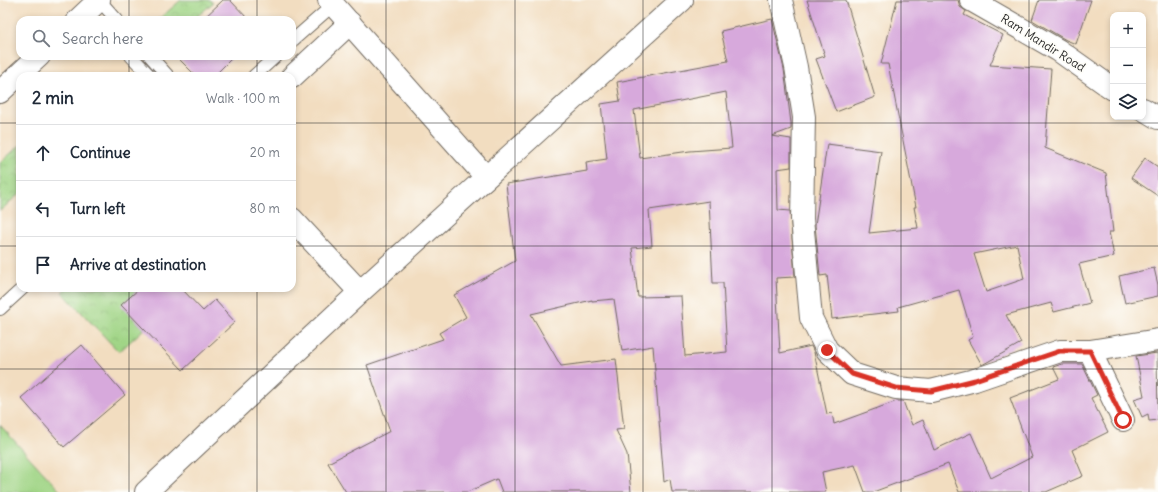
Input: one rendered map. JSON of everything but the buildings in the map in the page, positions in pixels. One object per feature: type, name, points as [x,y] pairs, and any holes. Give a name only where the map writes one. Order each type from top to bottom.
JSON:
[{"type":"street","points":[[146,492],[360,292],[682,0]]},
{"type":"street","points":[[781,0],[796,67],[804,117],[802,220],[810,318],[827,350],[852,374],[896,388],[931,391],[975,380],[1060,351],[1090,351],[1158,340]]},
{"type":"street","name":"Ram Mandir Road","points":[[971,0],[1058,50],[1110,87]]},
{"type":"street","points":[[331,2],[486,177]]},
{"type":"street","points":[[296,73],[350,23]]},
{"type":"street","points":[[22,72],[35,60]]},
{"type":"street","points":[[0,92],[16,77]]},
{"type":"street","points":[[1146,111],[1158,118]]},
{"type":"street","points":[[296,223],[360,292]]},
{"type":"street","points":[[1090,351],[1123,420]]},
{"type":"lane","points":[[296,37],[331,2]]},
{"type":"lane","points":[[92,10],[107,16]]},
{"type":"lane","points":[[135,60],[146,72]]},
{"type":"lane","points":[[154,60],[164,72]]},
{"type":"lane","points":[[258,72],[272,60]]},
{"type":"lane","points":[[0,309],[19,292]]},
{"type":"green space","points":[[181,0],[210,0],[213,3],[198,16],[163,16]]},
{"type":"green space","points":[[16,149],[16,197],[0,211],[0,163]]},
{"type":"green space","points":[[62,292],[136,292],[122,305],[144,329],[119,352]]},
{"type":"green space","points":[[0,425],[61,492],[0,492]]},
{"type":"route","points":[[827,350],[852,374],[896,388],[931,391],[975,380],[1060,351],[1090,351],[1123,420]]}]
